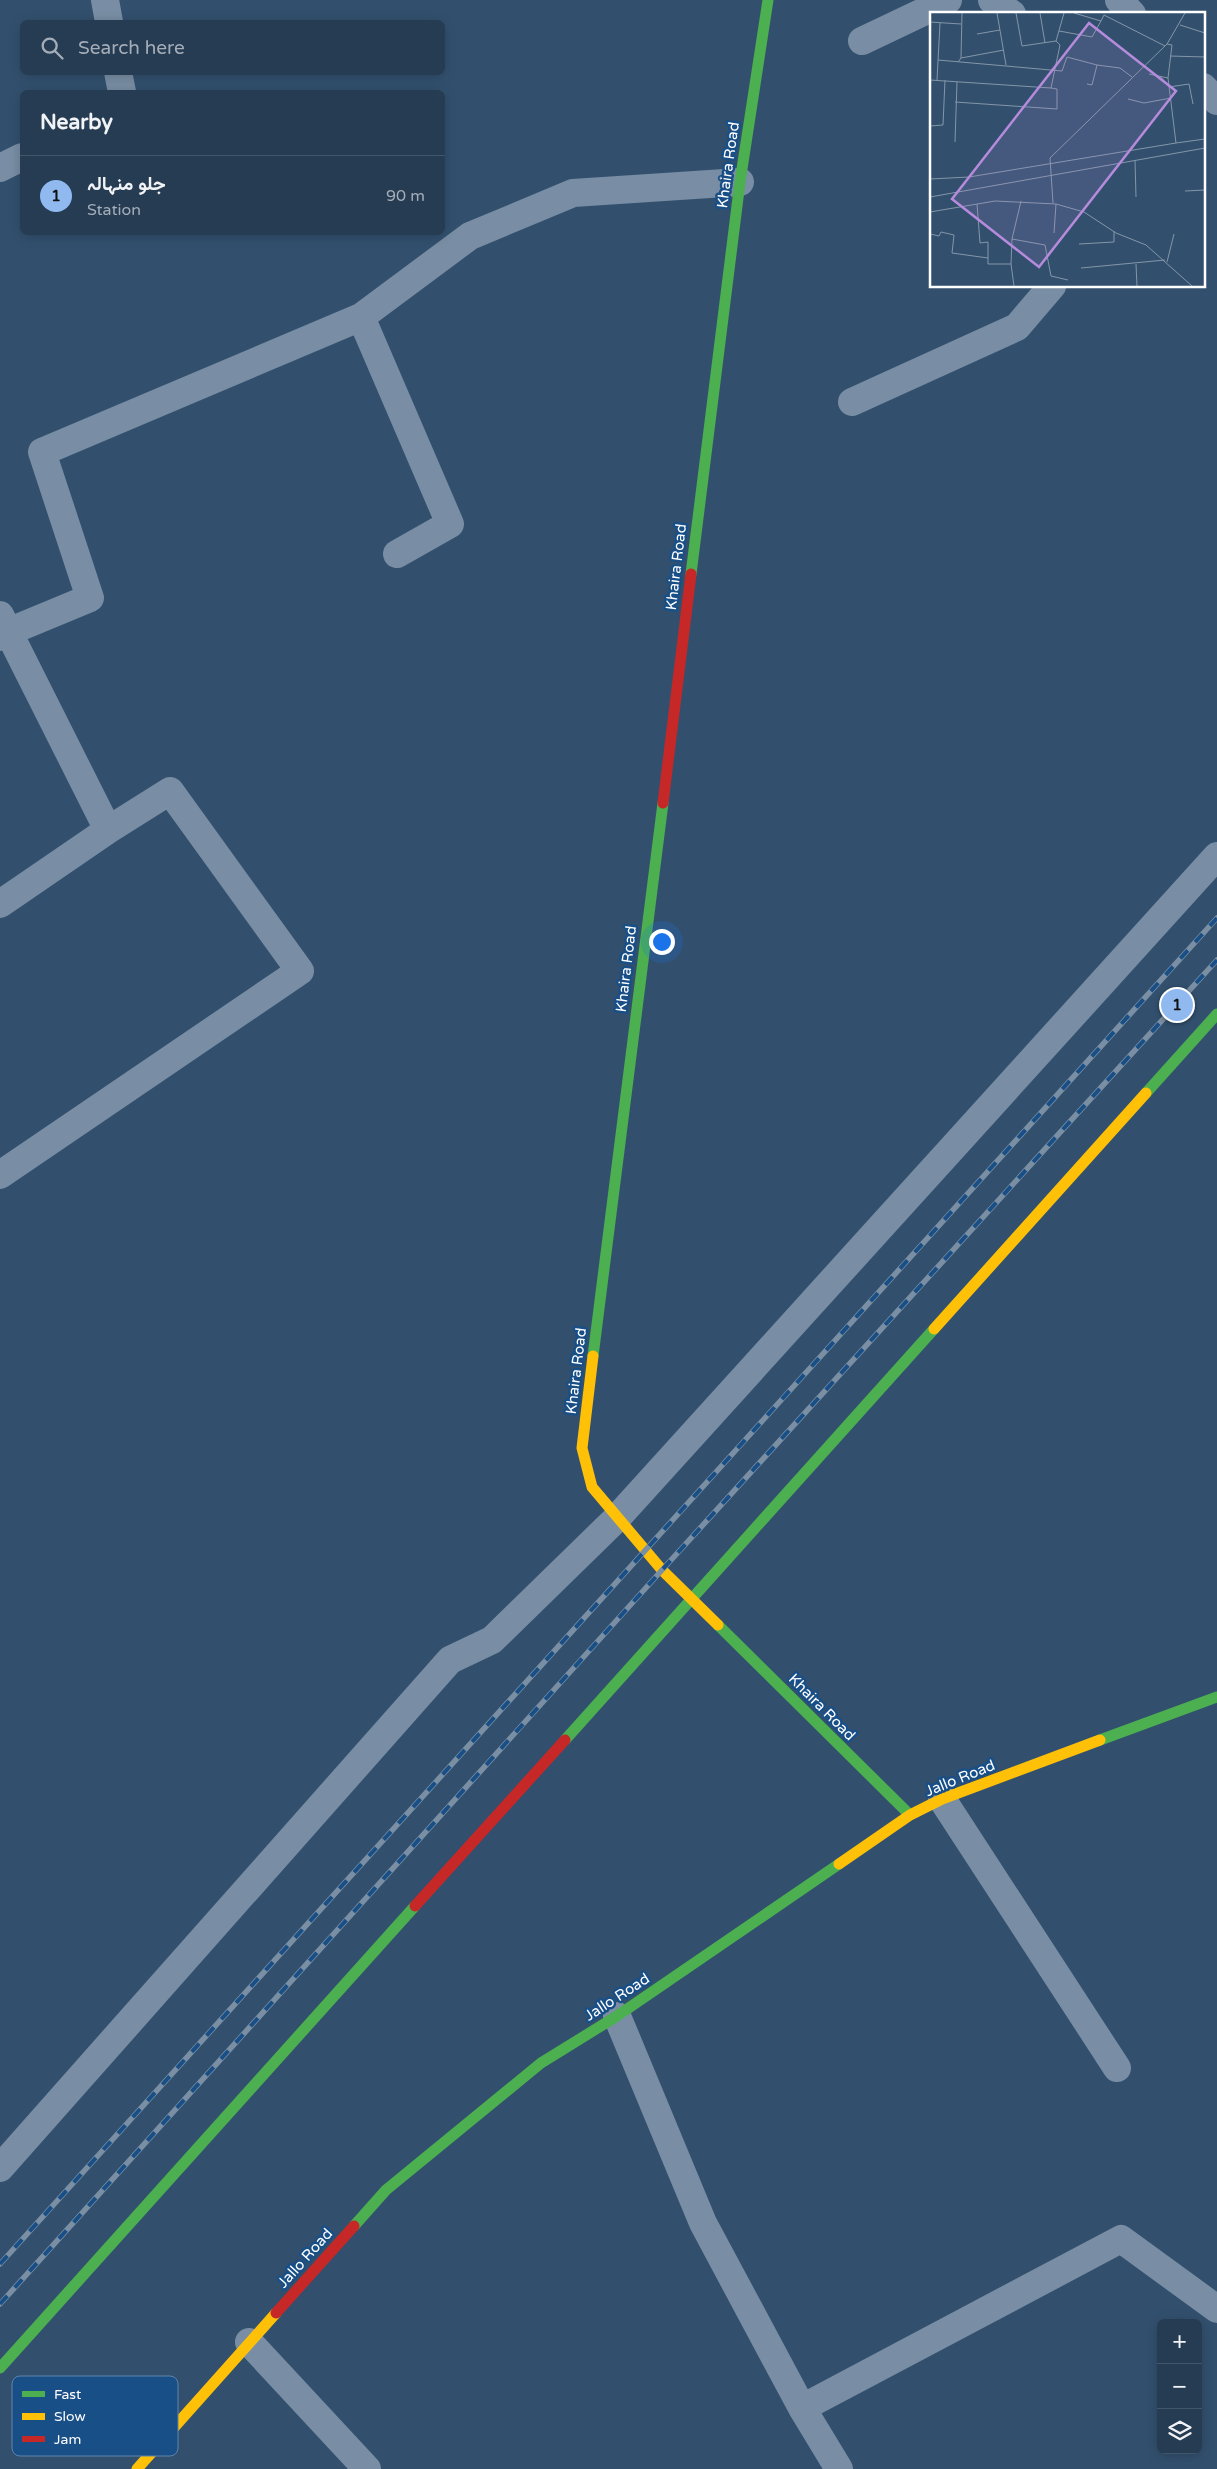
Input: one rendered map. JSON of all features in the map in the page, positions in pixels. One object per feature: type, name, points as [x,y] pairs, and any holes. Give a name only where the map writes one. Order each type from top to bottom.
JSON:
[{"type":"street","points":[[105,0],[109,20]]},
{"type":"street","name":"Khaira Road","points":[[768,0],[740,182],[582,1448],[592,1487],[662,1570],[910,1815]]},
{"type":"street","points":[[862,41],[948,0]]},
{"type":"street","points":[[992,0],[1009,12]]},
{"type":"street","points":[[1119,0],[1130,12]]},
{"type":"street","points":[[1138,12],[1149,0]]},
{"type":"street","points":[[119,75],[122,90]]},
{"type":"street","points":[[0,168],[20,158]]},
{"type":"street","points":[[108,830],[3,628],[90,598],[42,452],[361,317],[470,236],[573,193],[740,182]]},
{"type":"street","points":[[852,402],[1017,327],[1050,288]]},
{"type":"street","points":[[361,317],[450,524],[397,554]]},
{"type":"street","points":[[0,904],[108,830],[170,791],[300,971],[0,1175]]},
{"type":"street","points":[[0,2168],[450,1660],[492,1640],[617,1518],[1217,856]]},
{"type":"street","points":[[0,2368],[1217,1014]]},
{"type":"street","name":"Jallo Road","points":[[178,2423],[386,2190],[541,2063],[617,2016],[910,1815],[942,1799],[1217,1697]]},
{"type":"street","points":[[942,1799],[1117,2068]]},
{"type":"street","points":[[617,2016],[703,2223],[802,2408],[839,2469]]},
{"type":"street","points":[[802,2408],[1121,2239],[1217,2309]]},
{"type":"street","points":[[249,2342],[368,2469]]},
{"type":"street","name":"Jallo Road","points":[[137,2469],[148,2456]]},
{"type":"railway","points":[[0,2264],[1217,918]]},
{"type":"railway","points":[[0,2304],[662,1570],[1217,960]]},
{"type":"traffic: fast","points":[[691,574],[740,182],[768,0]]},
{"type":"traffic: fast","points":[[593,1356],[663,803]]},
{"type":"traffic: fast","points":[[1146,1093],[1217,1014]]},
{"type":"traffic: fast","points":[[565,1740],[934,1329]]},
{"type":"traffic: fast","points":[[718,1625],[910,1815]]},
{"type":"traffic: fast","points":[[1100,1740],[1217,1697]]},
{"type":"traffic: fast","points":[[354,2226],[386,2190],[541,2063],[617,2016],[839,1864]]},
{"type":"traffic: fast","points":[[0,2368],[415,1906]]},
{"type":"traffic: slow","points":[[934,1329],[1146,1093]]},
{"type":"traffic: slow","points":[[593,1356],[582,1448],[592,1487],[662,1570],[718,1625]]},
{"type":"traffic: slow","points":[[839,1864],[910,1815],[942,1799],[1100,1740]]},
{"type":"traffic: slow","points":[[178,2423],[276,2313]]},
{"type":"traffic: slow","points":[[137,2469],[149,2456]]},
{"type":"traffic: jam","points":[[663,803],[691,574]]},
{"type":"traffic: jam","points":[[415,1906],[565,1740]]},
{"type":"traffic: jam","points":[[276,2313],[354,2226]]},
{"type":"place","name":"جلو منہالہ","points":[[1177,1005]]}]
